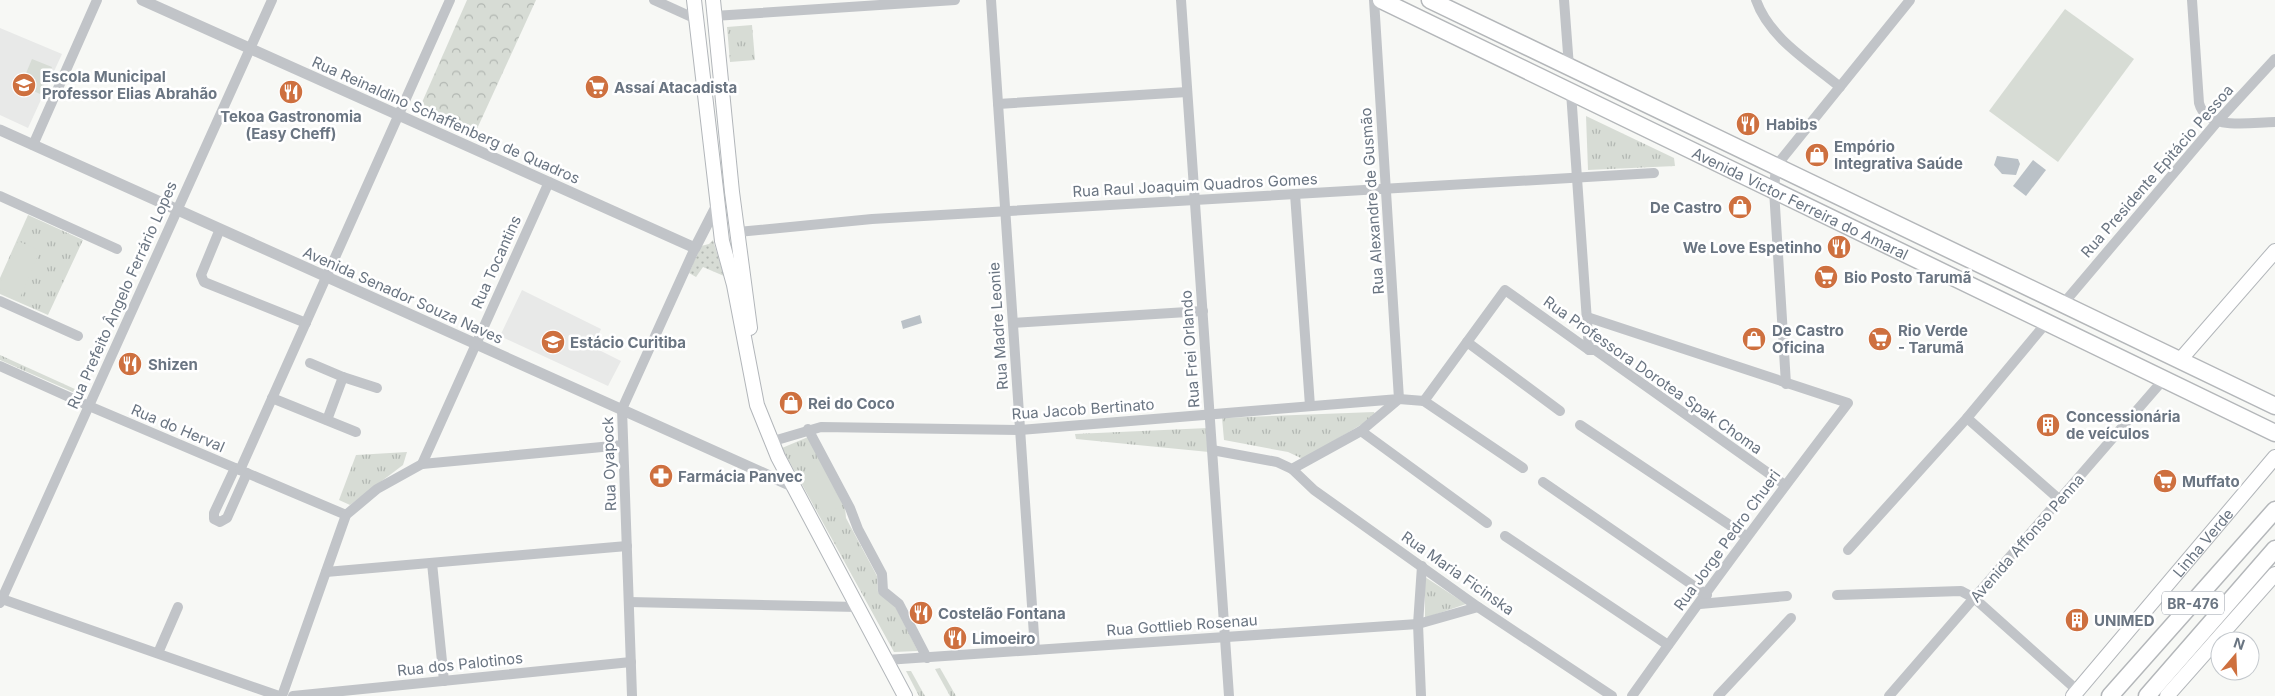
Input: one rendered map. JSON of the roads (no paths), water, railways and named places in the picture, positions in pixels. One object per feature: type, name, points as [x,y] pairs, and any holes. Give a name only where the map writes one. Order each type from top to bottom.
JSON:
[{"type":"highway","name":"Avenida Victor Ferreira do Amaral","points":[[1381,0],[2275,433]]},
{"type":"highway","name":"Avenida Victor Ferreira do Amaral","points":[[1430,0],[2275,406]]},
{"type":"highway","name":"Linha Verde","points":[[2110,696],[2275,510]]},
{"type":"highway","points":[[2147,696],[2275,549]]},
{"type":"main road","points":[[694,0],[722,241],[734,285],[757,405],[770,442],[905,696]]},
{"type":"main road","points":[[712,0],[750,331],[750,371]]},
{"type":"main road","points":[[2180,360],[2275,252]]},
{"type":"main road","name":"Linha Verde","points":[[2075,694],[2275,456]]},
{"type":"main road","points":[[2167,696],[2275,574]]},
{"type":"street","points":[[33,145],[98,0]]},
{"type":"street","name":"Rua Reinaldino Schaffenberg de Quadros","points":[[142,0],[695,248]]},
{"type":"street","name":"Rua Prefeito Ângelo Ferrário Lopes","points":[[1,601],[272,0]]},
{"type":"street","points":[[241,471],[450,0]]},
{"type":"street","points":[[654,0],[696,18]]},
{"type":"street","points":[[714,16],[955,0]]},
{"type":"street","name":"Rua Madre Leonie","points":[[991,0],[1035,650]]},
{"type":"street","name":"Rua Frei Orlando","points":[[1181,0],[1229,696]]},
{"type":"street","name":"Rua Alexandre de Gusmão","points":[[1374,0],[1399,399]]},
{"type":"street","points":[[1564,0],[1569,67]]},
{"type":"street","points":[[1756,0],[1767,23],[1778,36],[1840,87]]},
{"type":"street","points":[[1586,317],[1786,384],[1774,190],[1776,166],[1910,0]]},
{"type":"street","points":[[2192,0],[2199,103],[2205,115],[2217,122],[2275,122]]},
{"type":"street","name":"Rua Presidente Epitácio Pessoa","points":[[2064,304],[2217,122],[2275,58]]},
{"type":"street","points":[[998,104],[1188,92]]},
{"type":"street","points":[[1571,92],[1589,350]]},
{"type":"street","name":"Avenida Senador Souza Naves","points":[[0,130],[794,487]]},
{"type":"street","name":"Rua Raul Joaquim Quadros Gomes","points":[[738,232],[872,219],[1654,172]]},
{"type":"street","name":"Rua Tocantins","points":[[422,464],[549,182]]},
{"type":"street","points":[[1295,194],[1310,406]]},
{"type":"street","points":[[0,196],[117,249]]},
{"type":"street","points":[[695,248],[717,206]]},
{"type":"street","points":[[220,228],[201,275],[204,282],[306,323]]},
{"type":"street","name":"Rua Oyapock","points":[[632,696],[622,409],[695,248]]},
{"type":"street","name":"Rua Professora Dorotea Spak Choma","points":[[1467,342],[1505,290],[1589,350],[1595,350],[1785,485]]},
{"type":"street","points":[[0,301],[78,336]]},
{"type":"street","points":[[1013,323],[1203,310]]},
{"type":"street","points":[[1848,550],[1967,418],[2047,322]]},
{"type":"street","points":[[1523,468],[1424,401],[1467,342],[1560,411]]},
{"type":"street","points":[[310,363],[343,377],[377,388]]},
{"type":"street","name":"Rua do Herval","points":[[0,366],[89,406],[346,515]]},
{"type":"street","points":[[327,420],[343,377]]},
{"type":"street","name":"Avenida Affonso Penna","points":[[1889,696],[2164,379]]},
{"type":"street","name":"Rua Jorge Pedro Chueri","points":[[1632,696],[1668,645],[1707,595],[1746,536],[1848,403],[1786,384]]},
{"type":"street","points":[[272,398],[356,432]]},
{"type":"street","points":[[1212,450],[1277,462],[1292,469],[1361,431],[1399,399]]},
{"type":"street","name":"Rua Jacob Bertinato","points":[[770,442],[808,429],[821,427],[1020,430],[1399,399],[1424,401]]},
{"type":"street","points":[[1967,418],[2060,500]]},
{"type":"street","points":[[1580,425],[1746,536]]},
{"type":"street","points":[[808,429],[882,574],[883,591],[899,604],[927,658]]},
{"type":"street","points":[[1361,431],[1488,523]]},
{"type":"street","points":[[1,601],[281,696],[346,515],[378,489],[422,464],[623,446]]},
{"type":"street","name":"Rua Maria Ficinska","points":[[1292,469],[1314,490],[1478,607],[1612,696]]},
{"type":"street","points":[[1543,482],[1707,595]]},
{"type":"street","points":[[1505,536],[1668,645]]},
{"type":"street","points":[[326,572],[627,546]]},
{"type":"street","points":[[432,564],[444,681]]},
{"type":"street","points":[[1421,696],[1418,624],[1422,566]]},
{"type":"street","points":[[1837,595],[1961,591],[1974,598],[2075,694]]},
{"type":"street","points":[[1700,604],[1787,596]]},
{"type":"street","points":[[629,602],[858,607]]},
{"type":"street","points":[[158,653],[178,607]]},
{"type":"street","name":"Rua Gottlieb Rosenau","points":[[886,660],[1418,624],[1478,607]]},
{"type":"street","points":[[1718,696],[1791,618]]},
{"type":"street","name":"Rua dos Palotinos","points":[[293,696],[631,662]]},
{"type":"place","name":"Escola Municipal Professor Elias Abrahão","points":[[24,85]]},
{"type":"place","name":"Assaí Atacadista","points":[[597,87]]},
{"type":"place","name":"Tekoa Gastronomia (Easy Cheff)","points":[[291,92]]},
{"type":"place","name":"Habibs","points":[[1748,124]]},
{"type":"place","name":"Empório Integrativa Saúde","points":[[1817,155]]},
{"type":"place","name":"De Castro","points":[[1740,207]]},
{"type":"place","name":"We Love Espetinho","points":[[1839,247]]},
{"type":"place","name":"Bio Posto Tarumã","points":[[1826,277]]},
{"type":"place","name":"De Castro Oficina","points":[[1754,339]]},
{"type":"place","name":"Rio Verde - Tarumã","points":[[1880,339]]},
{"type":"place","name":"Estácio Curitiba","points":[[553,342]]},
{"type":"place","name":"Shizen","points":[[130,364]]},
{"type":"place","name":"Rei do Coco","points":[[791,403]]},
{"type":"place","name":"Concessionária de veículos","points":[[2048,425]]},
{"type":"place","name":"Farmácia Panvec","points":[[661,476]]},
{"type":"place","name":"Muffato","points":[[2165,481]]},
{"type":"place","name":"Costelão Fontana","points":[[921,613]]},
{"type":"place","name":"UNIMED","points":[[2077,620]]},
{"type":"place","name":"Limoeiro","points":[[955,638]]}]
